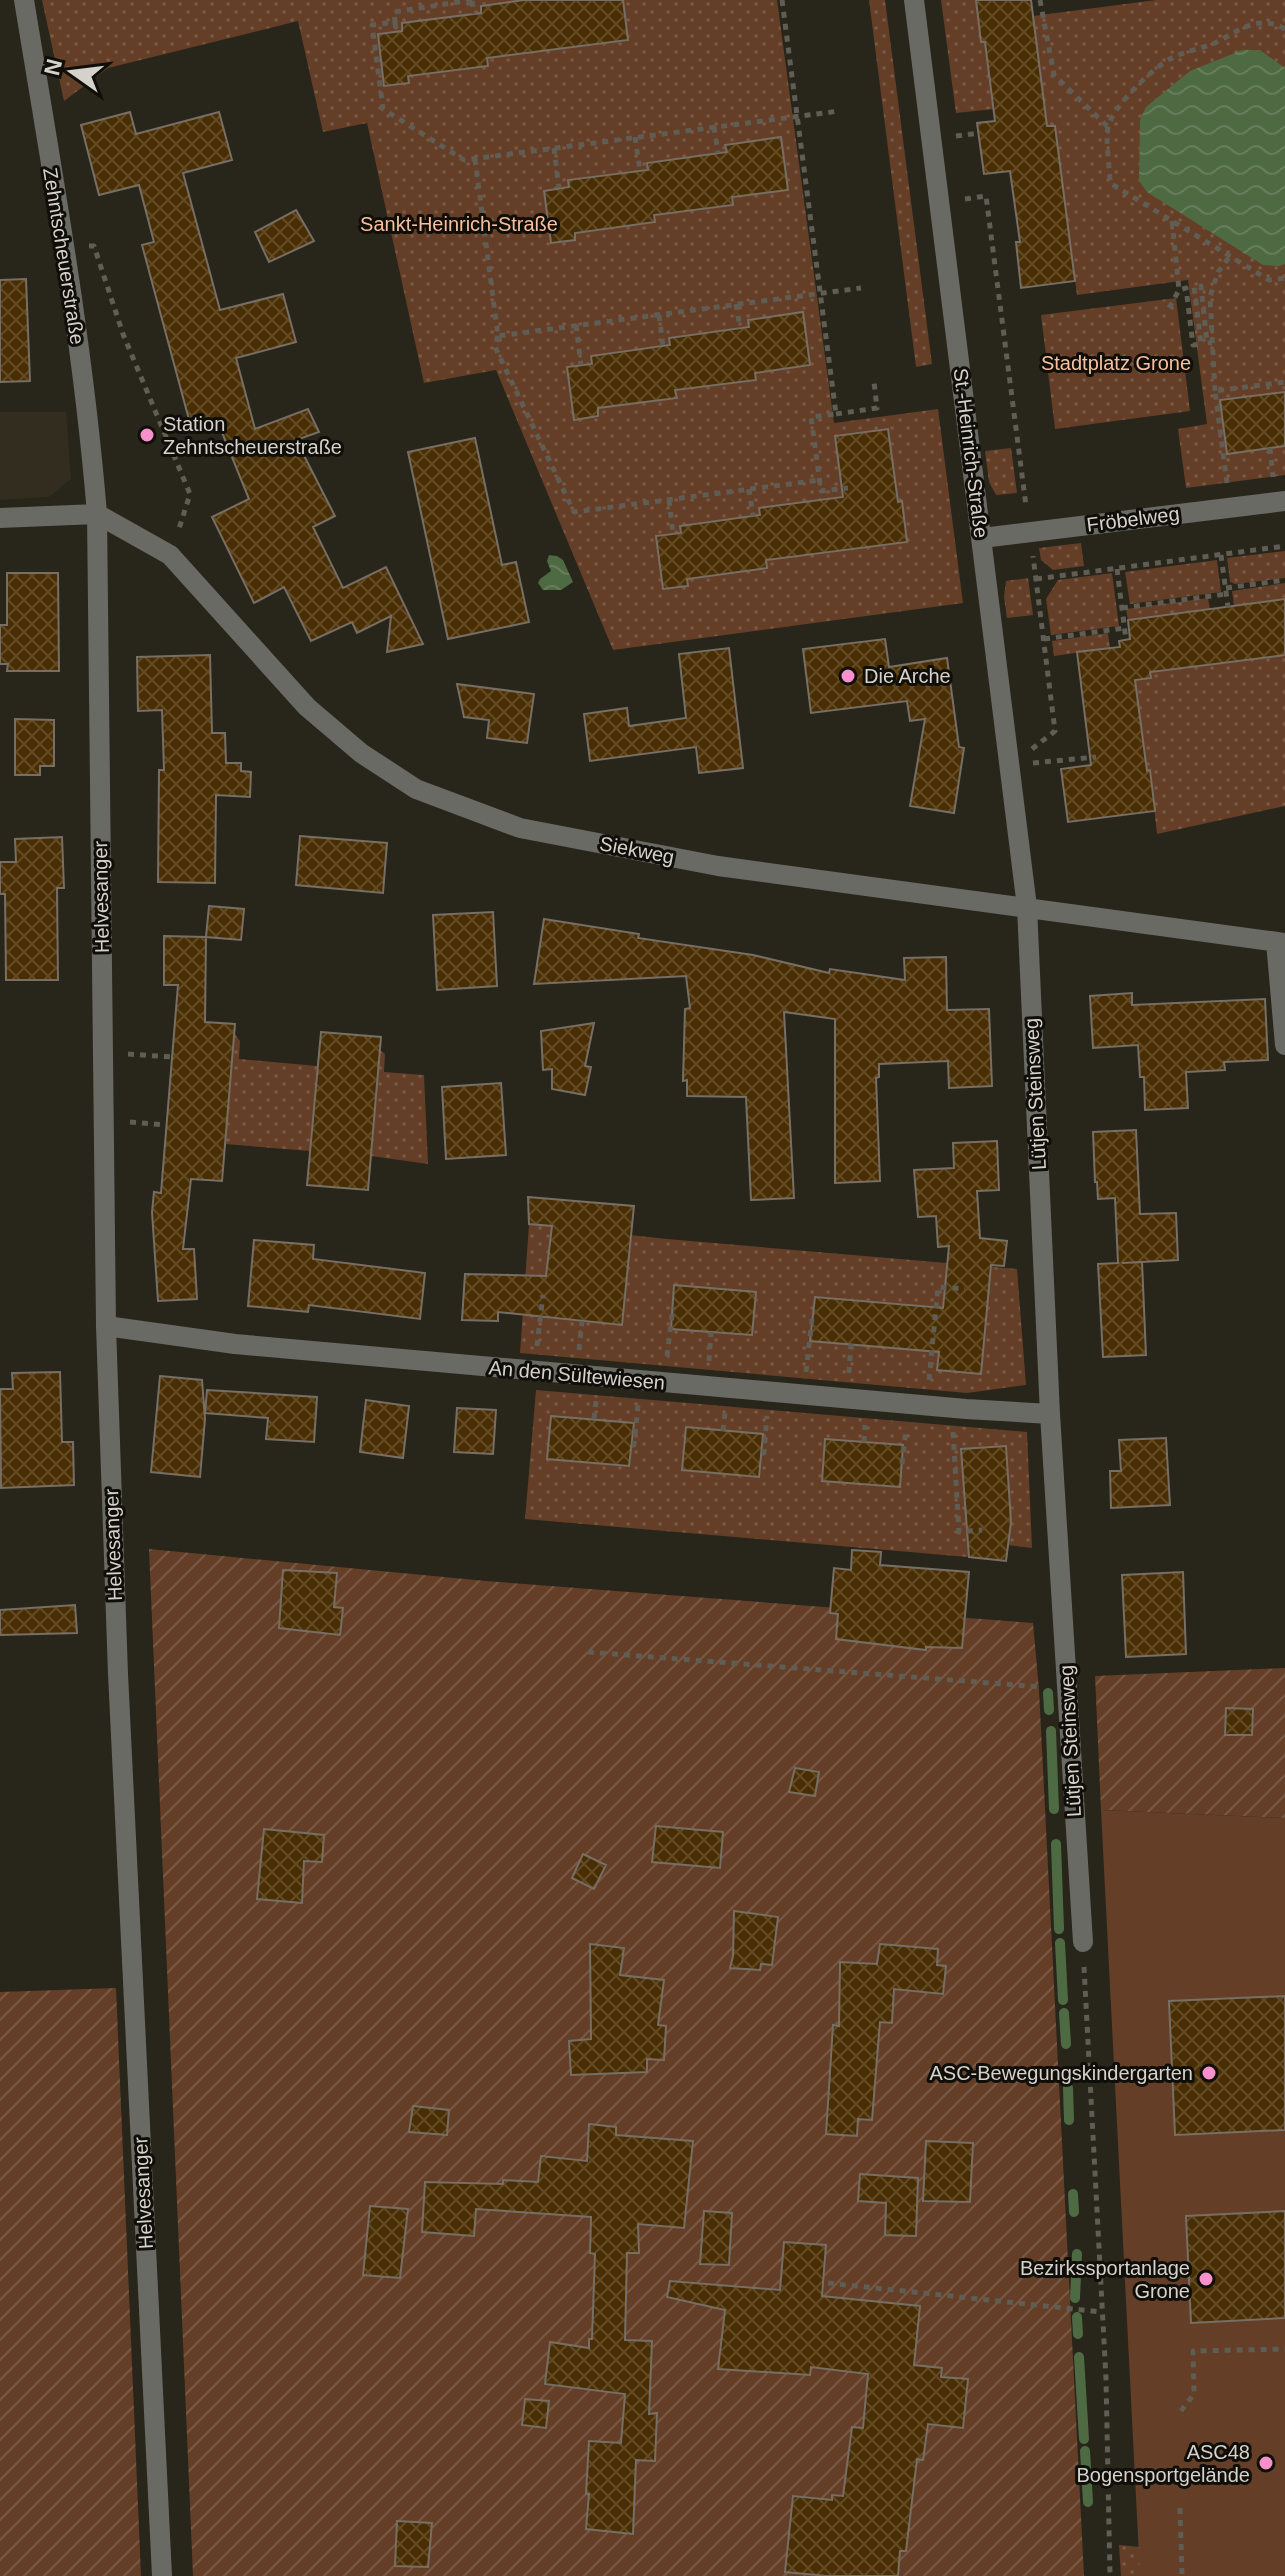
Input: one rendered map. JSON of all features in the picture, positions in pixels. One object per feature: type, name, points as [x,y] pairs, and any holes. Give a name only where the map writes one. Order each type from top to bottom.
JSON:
[{"type":"street","name":"Zehntscheuerstraße","points":[[24,0],[64,247],[91,438],[97,514]]},
{"type":"street","name":"St.-Heinrich-Straße","points":[[914,0],[1027,907]]},
{"type":"street","name":"Fröbelweg","points":[[982,538],[1285,501]]},
{"type":"street","points":[[0,518],[97,514]]},
{"type":"street","name":"Siekweg","points":[[97,514],[170,555],[307,707],[361,753],[416,789],[520,828],[718,866],[1280,942]]},
{"type":"street","name":"Helvesanger","points":[[97,514],[106,1326],[118,1674],[162,2576]]},
{"type":"street","name":"Lütjen Steinsweg","points":[[1027,907],[1050,1414],[1083,1942]]},
{"type":"street","points":[[1280,942],[1285,1045]]},
{"type":"street","name":"An den Sültewiesen","points":[[106,1326],[235,1344],[1050,1414]]},
{"type":"path","points":[[396,32],[394,12],[472,0],[474,14]]},
{"type":"path","points":[[782,0],[836,414]]},
{"type":"path","points":[[1040,0],[1054,75],[1108,127]]},
{"type":"path","points":[[395,22],[372,25],[383,109],[464,160],[839,111]]},
{"type":"path","points":[[1285,29],[1261,22],[1246,25],[1218,41],[1171,59],[1145,77],[1108,127],[1110,183],[1269,280],[1285,278]]},
{"type":"path","points":[[714,127],[718,153]]},
{"type":"path","points":[[635,137],[640,171]]},
{"type":"path","points":[[554,148],[559,188]]},
{"type":"path","points":[[475,159],[498,336],[495,347],[574,512],[820,480]]},
{"type":"path","points":[[1169,308],[1179,290],[1172,221]]},
{"type":"path","points":[[64,247],[94,246],[123,334],[190,494],[170,555]]},
{"type":"path","points":[[1230,256],[1218,272],[1210,297],[1215,391],[1230,507]]},
{"type":"path","points":[[1179,290],[1186,288],[1193,345],[1201,344],[1194,287],[1201,286],[1207,343],[1212,343]]},
{"type":"path","points":[[498,336],[861,288]]},
{"type":"path","points":[[736,304],[740,328]]},
{"type":"path","points":[[659,315],[663,346]]},
{"type":"path","points":[[576,325],[581,365]]},
{"type":"path","points":[[848,488],[821,491],[811,417],[877,408],[874,382]]},
{"type":"path","points":[[1215,391],[1285,382]]},
{"type":"path","points":[[749,489],[753,516]]},
{"type":"path","points":[[669,500],[673,534]]},
{"type":"path","points":[[1036,579],[1285,546]]},
{"type":"path","points":[[1221,555],[1228,607]]},
{"type":"path","points":[[1117,569],[1126,640]]},
{"type":"path","points":[[1122,608],[1285,580]]},
{"type":"path","points":[[1044,639],[1125,628]]},
{"type":"path","points":[[103,1052],[172,1057]]},
{"type":"path","points":[[104,1135],[130,1122],[166,1125]]},
{"type":"path","points":[[902,1464],[937,1330],[938,1287],[965,1289]]},
{"type":"path","points":[[535,1371],[543,1295]]},
{"type":"path","points":[[665,1382],[673,1307]]},
{"type":"path","points":[[804,1394],[812,1319]]},
{"type":"path","points":[[632,1445],[640,1380]]},
{"type":"path","points":[[762,1453],[770,1391]]},
{"type":"path","points":[[951,1407],[960,1490],[959,1532],[982,1530]]},
{"type":"path","points":[[588,1652],[987,1685],[1067,1686]]},
{"type":"path","points":[[1083,1942],[1102,2312],[1110,2576]]},
{"type":"path","points":[[828,2283],[1102,2312]]},
{"type":"path","points":[[1181,2411],[1194,2394],[1193,2351],[1285,2349]]},
{"type":"path","points":[[1180,2508],[1182,2576]]},
{"type":"shaded area","points":[[0,412],[66,412],[71,479],[49,497],[0,500]]},
{"type":"green space","name":"Sankt-Heinrich-Straße","points":[[42,0],[777,0],[834,423],[938,409],[963,603],[613,650],[496,370],[424,383],[367,123],[323,132],[298,21],[108,68],[64,101]]},
{"type":"green space","points":[[869,0],[885,0],[932,364],[916,367]]},
{"type":"green space","points":[[941,0],[976,0],[994,109],[956,113]]},
{"type":"green space","points":[[1156,0],[1285,0],[1285,475],[1186,488],[1178,429],[1207,424],[1188,280],[1077,295],[1055,126],[1047,126],[1033,16]]},
{"type":"green space","name":"Stadtplatz Grone","points":[[1176,298],[1190,411],[1055,429],[1041,315]]},
{"type":"green space","points":[[1011,448],[1017,493],[996,495],[989,482],[985,451]]},
{"type":"green space","points":[[1081,543],[1084,566],[1053,570],[1041,560],[1039,548]]},
{"type":"green space","points":[[1285,551],[1285,578],[1230,582],[1227,558]]},
{"type":"green space","points":[[1217,560],[1221,592],[1130,604],[1125,572]]},
{"type":"green space","points":[[1112,573],[1119,626],[1051,635],[1046,599],[1058,580]]},
{"type":"green space","points":[[1028,578],[1033,615],[1007,618],[1004,597],[1006,581]]},
{"type":"green space","points":[[1285,583],[1285,600],[1234,606],[1232,591]]},
{"type":"green space","points":[[1208,598],[1210,609],[1128,620],[1126,609]]},
{"type":"green space","points":[[1108,633],[1110,648],[1054,656],[1052,641]]},
{"type":"green space","points":[[1285,655],[1285,806],[1157,834],[1150,771],[1139,772],[1135,680],[1150,678],[1150,672]]},
{"type":"green space","points":[[321,1032],[381,1037],[380,1050],[385,1054],[384,1072],[424,1075],[428,1164],[371,1156],[368,1190],[307,1185],[310,1151],[225,1144],[234,1033],[240,1041],[239,1059],[317,1066]]},
{"type":"green space","points":[[529,1224],[1017,1269],[1026,1385],[967,1393],[520,1353]]},
{"type":"green space","points":[[536,1390],[1027,1432],[1032,1548],[981,1542],[979,1558],[525,1519]]},
{"type":"green space","points":[[149,1549],[486,1581],[1033,1623],[1039,1690],[1084,2576],[193,2576]]},
{"type":"green space","points":[[1285,1668],[1285,1818],[1101,1810],[1095,1676]]},
{"type":"green space","name":"Bezirkssportanlage Grone","points":[[1101,1810],[1285,1818],[1285,2576],[1140,2576]]},
{"type":"green space","points":[[116,1988],[141,2576],[0,2576],[0,1992]]},
{"type":"green space","points":[[1119,2545],[1162,2549],[1163,2576],[1121,2576]]},
{"type":"water","points":[[1242,50],[1260,50],[1285,68],[1285,264],[1279,266],[1263,265],[1147,192],[1139,181],[1140,120],[1146,107],[1190,71]]},
{"type":"water","points":[[549,555],[563,560],[573,582],[561,590],[543,590],[538,583],[551,571],[547,561]]},
{"type":"building","points":[[524,0],[623,0],[628,40],[487,58],[488,66],[408,76],[409,83],[384,86],[378,34],[402,31],[402,23],[481,13],[481,6]]},
{"type":"building","points":[[976,0],[1031,0],[1047,126],[1055,126],[1075,281],[1021,288],[1016,242],[1020,242],[1010,171],[984,174],[977,123],[995,121]]},
{"type":"building","points":[[130,112],[136,134],[219,112],[232,160],[183,173],[220,310],[283,294],[296,342],[236,358],[255,429],[308,409],[319,432],[296,440],[335,516],[313,527],[343,588],[386,567],[423,644],[387,652],[391,616],[357,633],[352,622],[311,641],[284,587],[254,603],[212,517],[249,499],[217,420],[191,427],[142,245],[154,242],[139,185],[99,195],[81,125]]},
{"type":"building","points":[[781,137],[788,190],[732,197],[733,205],[654,215],[655,222],[575,233],[575,240],[551,243],[544,191],[569,187],[568,180],[648,170],[647,163],[727,152],[725,145]]},
{"type":"building","points":[[296,210],[314,241],[269,262],[255,232]]},
{"type":"building","points":[[26,279],[30,381],[0,382],[0,280]]},
{"type":"building","points":[[803,312],[810,365],[755,373],[756,380],[675,390],[677,398],[598,408],[598,416],[574,420],[567,367],[592,364],[591,356],[670,345],[669,338],[749,327],[748,320]]},
{"type":"building","points":[[1285,392],[1285,446],[1227,454],[1220,400]]},
{"type":"building","points":[[888,429],[907,542],[766,560],[767,568],[687,579],[688,586],[663,589],[656,536],[681,533],[680,526],[760,515],[759,508],[843,497],[835,436]]},
{"type":"building","points":[[475,438],[502,565],[516,562],[529,622],[448,639],[408,452]]},
{"type":"building","points":[[7,573],[58,573],[59,671],[7,671],[8,664],[0,664],[0,625],[7,625]]},
{"type":"building","points":[[1285,599],[1285,655],[1150,672],[1151,678],[1135,680],[1155,811],[1068,822],[1061,769],[1091,765],[1077,652],[1120,647],[1119,641],[1130,639],[1128,620]]},
{"type":"building","points":[[885,639],[889,667],[947,658],[959,747],[964,748],[954,813],[910,806],[925,719],[910,721],[907,701],[811,713],[803,649]]},
{"type":"building","points":[[729,648],[743,768],[699,773],[696,747],[590,761],[584,714],[627,708],[629,726],[686,718],[679,654]]},
{"type":"building","points":[[210,655],[212,733],[225,733],[226,763],[241,763],[241,771],[251,772],[250,797],[216,795],[215,883],[158,882],[159,770],[164,770],[162,710],[138,711],[137,657]]},
{"type":"building","points":[[457,684],[534,694],[527,743],[487,738],[489,720],[464,717]]},
{"type":"building","points":[[15,719],[54,720],[54,766],[40,766],[40,775],[15,775]]},
{"type":"building","points":[[300,836],[387,843],[383,893],[296,885]]},
{"type":"building","points":[[62,837],[64,888],[57,888],[58,980],[6,980],[5,894],[0,894],[0,862],[16,862],[15,839]]},
{"type":"building","points":[[209,906],[244,909],[241,940],[206,937]]},
{"type":"building","points":[[493,912],[497,986],[437,990],[433,915]]},
{"type":"building","points":[[544,919],[639,934],[638,938],[753,955],[829,973],[830,969],[905,980],[904,958],[946,957],[947,1010],[989,1009],[992,1086],[949,1088],[948,1061],[879,1064],[879,1077],[876,1078],[880,1181],[835,1183],[835,1019],[784,1012],[794,1198],[751,1200],[746,1097],[687,1096],[687,1080],[683,1081],[685,1009],[690,1008],[686,976],[534,984]]},
{"type":"building","points":[[164,936],[206,937],[205,1022],[235,1024],[222,1181],[191,1179],[183,1249],[194,1249],[197,1299],[158,1301],[152,1212],[154,1192],[161,1193],[178,985],[164,985]]},
{"type":"building","points":[[1132,993],[1132,1005],[1265,999],[1268,1060],[1224,1062],[1225,1070],[1186,1072],[1188,1108],[1145,1110],[1144,1077],[1140,1077],[1138,1045],[1093,1048],[1090,996]]},
{"type":"building","points":[[594,1023],[585,1066],[591,1067],[585,1095],[552,1089],[552,1069],[543,1070],[541,1031]]},
{"type":"building","points":[[321,1032],[381,1037],[368,1190],[307,1185]]},
{"type":"building","points":[[501,1083],[506,1155],[446,1159],[442,1087]]},
{"type":"building","points":[[1136,1130],[1140,1214],[1176,1213],[1178,1260],[1122,1263],[1142,1262],[1146,1355],[1103,1357],[1098,1264],[1118,1263],[1115,1198],[1098,1199],[1093,1132]]},
{"type":"building","points":[[997,1141],[999,1190],[977,1191],[980,1238],[1007,1241],[1004,1266],[991,1265],[981,1374],[937,1370],[939,1352],[810,1341],[815,1297],[943,1308],[949,1246],[938,1247],[936,1216],[918,1217],[914,1170],[954,1168],[953,1143]]},
{"type":"building","points":[[528,1197],[634,1206],[622,1325],[498,1312],[498,1321],[462,1320],[465,1274],[546,1276],[552,1226],[529,1224]]},
{"type":"building","points":[[254,1240],[314,1245],[313,1259],[425,1273],[420,1319],[309,1305],[308,1312],[248,1306]]},
{"type":"building","points":[[674,1285],[756,1292],[752,1335],[671,1329]]},
{"type":"building","points":[[60,1372],[62,1442],[73,1442],[74,1485],[1,1488],[0,1389],[13,1389],[12,1373]]},
{"type":"building","points":[[160,1376],[202,1380],[205,1419],[200,1477],[151,1472]]},
{"type":"building","points":[[207,1390],[317,1397],[314,1442],[266,1439],[268,1418],[205,1413]]},
{"type":"building","points":[[366,1400],[409,1406],[403,1458],[360,1452]]},
{"type":"building","points":[[457,1408],[496,1410],[493,1454],[454,1452]]},
{"type":"building","points":[[551,1416],[634,1423],[629,1466],[547,1459]]},
{"type":"building","points":[[686,1427],[763,1434],[759,1477],[682,1470]]},
{"type":"building","points":[[1166,1438],[1170,1505],[1111,1508],[1110,1471],[1121,1471],[1119,1440]]},
{"type":"building","points":[[825,1439],[903,1445],[900,1487],[822,1481]]},
{"type":"building","points":[[1006,1446],[1011,1522],[1006,1561],[969,1557],[961,1449]]},
{"type":"building","points":[[852,1550],[881,1552],[880,1565],[969,1572],[962,1648],[926,1647],[926,1650],[836,1639],[838,1614],[830,1613],[834,1568],[851,1570]]},
{"type":"building","points":[[283,1570],[337,1573],[334,1607],[343,1608],[340,1635],[279,1628]]},
{"type":"building","points":[[1183,1572],[1186,1654],[1126,1657],[1122,1575]]},
{"type":"building","points":[[75,1605],[77,1633],[0,1635],[0,1610]]},
{"type":"building","points":[[1226,1708],[1253,1709],[1252,1735],[1225,1735]]},
{"type":"building","points":[[795,1768],[819,1772],[815,1796],[789,1792]]},
{"type":"building","points":[[656,1826],[723,1832],[720,1868],[652,1862]]},
{"type":"building","points":[[264,1829],[324,1835],[322,1862],[304,1861],[302,1903],[257,1899]]},
{"type":"building","points":[[583,1854],[606,1865],[594,1889],[572,1878]]},
{"type":"building","points":[[734,1911],[778,1917],[772,1965],[761,1964],[760,1970],[730,1968]]},
{"type":"building","points":[[590,1944],[624,1948],[620,1975],[664,1980],[658,2025],[666,2026],[664,2060],[647,2059],[647,2072],[571,2075],[569,2041],[591,2039]]},
{"type":"building","points":[[880,1944],[938,1949],[937,1965],[946,1966],[943,1994],[894,1989],[892,2023],[880,2022],[872,2120],[858,2119],[857,2136],[826,2134],[833,2025],[839,2026],[840,1962],[877,1964]]},
{"type":"building","points":[[1285,1996],[1285,2130],[1175,2135],[1169,2001]]},
{"type":"building","points":[[413,2106],[449,2110],[447,2135],[409,2132]]},
{"type":"building","points":[[589,2124],[616,2127],[616,2135],[693,2141],[684,2228],[638,2224],[639,2253],[627,2253],[625,2340],[652,2341],[649,2414],[657,2413],[655,2461],[636,2460],[633,2534],[586,2529],[589,2441],[621,2443],[625,2394],[545,2384],[550,2342],[589,2348],[589,2339],[592,2339],[595,2254],[590,2253],[591,2217],[476,2209],[474,2236],[422,2232],[425,2182],[538,2182],[541,2156],[587,2161]]},
{"type":"building","points":[[926,2141],[973,2143],[970,2202],[923,2201]]},
{"type":"building","points":[[860,2174],[918,2178],[916,2236],[885,2235],[886,2203],[858,2201]]},
{"type":"building","points":[[370,2206],[408,2209],[400,2278],[363,2275]]},
{"type":"building","points":[[704,2211],[732,2213],[729,2265],[700,2264]]},
{"type":"building","points":[[1285,2211],[1285,2318],[1191,2323],[1186,2216]]},
{"type":"building","points":[[784,2242],[826,2245],[822,2296],[920,2306],[914,2365],[942,2368],[941,2377],[968,2379],[963,2428],[928,2424],[923,2460],[917,2459],[906,2551],[900,2551],[898,2576],[827,2576],[785,2572],[793,2496],[832,2500],[832,2495],[843,2496],[852,2427],[863,2428],[868,2374],[811,2367],[810,2375],[718,2369],[725,2310],[667,2297],[670,2281],[780,2290]]},
{"type":"building","points":[[525,2399],[549,2401],[546,2428],[522,2425]]},
{"type":"building","points":[[397,2521],[432,2523],[428,2567],[395,2566]]},
{"type":"waterway","points":[[1048,1693],[1049,1710]]},
{"type":"waterway","points":[[1051,1731],[1054,1809]]},
{"type":"waterway","points":[[1056,1844],[1059,1929]]},
{"type":"waterway","points":[[1060,1943],[1063,2000]]},
{"type":"waterway","points":[[1064,2013],[1066,2044]]},
{"type":"waterway","points":[[1068,2088],[1069,2120]]},
{"type":"waterway","points":[[1073,2194],[1074,2212]]},
{"type":"waterway","points":[[1075,2298],[1077,2254]]},
{"type":"waterway","points":[[1077,2317],[1078,2334]]},
{"type":"waterway","points":[[1079,2357],[1084,2439]]},
{"type":"waterway","points":[[1085,2451],[1088,2502]]},
{"type":"place","name":"Station Zehntscheuerstraße","points":[[147,435]]},
{"type":"place","name":"Die Arche","points":[[848,676]]},
{"type":"place","name":"ASC-Bewegungskindergarten","points":[[1209,2073]]},
{"type":"place","name":"Bezirkssportanlage Grone","points":[[1206,2279]]},
{"type":"place","name":"ASC48 Bogensportgelände","points":[[1266,2463]]}]
